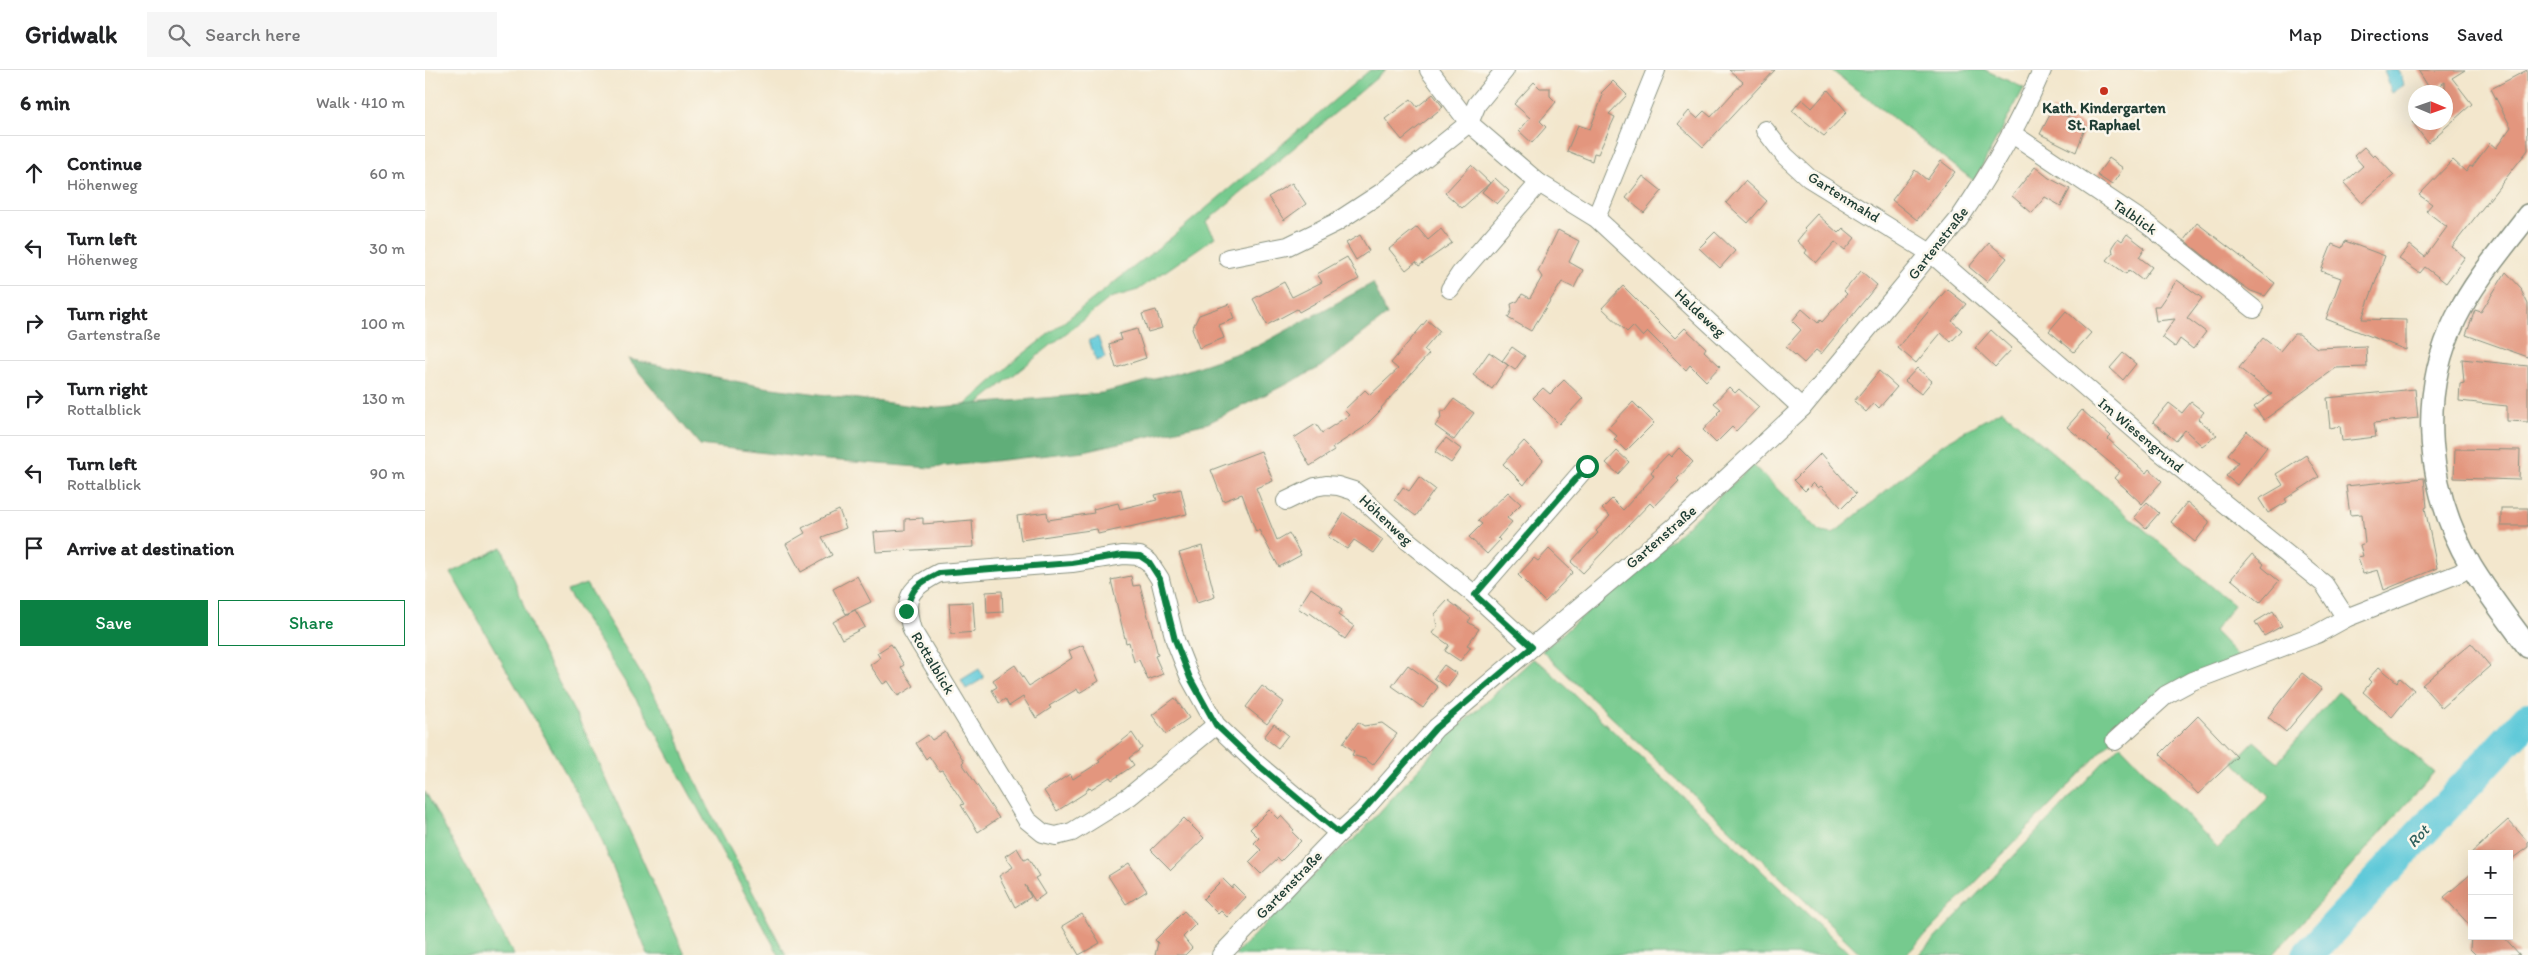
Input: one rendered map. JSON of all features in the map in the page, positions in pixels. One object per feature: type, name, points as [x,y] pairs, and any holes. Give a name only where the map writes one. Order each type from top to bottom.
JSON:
[{"type":"street","name":"Haldeweg","points":[[1429,70],[1469,123],[1539,183],[1595,218],[1802,408]]},
{"type":"street","points":[[1228,258],[1288,246],[1335,224],[1381,193],[1469,123],[1477,104],[1505,70]]},
{"type":"street","points":[[1595,218],[1656,70]]},
{"type":"street","name":"Gartenstraße","points":[[1221,955],[1339,833],[1362,812],[1436,728],[1672,529],[1802,408],[1932,254],[1977,193],[2035,90],[2042,70]]},
{"type":"street","name":"Gartenmahd","points":[[1765,130],[1785,156],[1809,178],[1932,254]]},
{"type":"street","name":"Talblick","points":[[2011,133],[2147,224],[2254,308]]},
{"type":"street","points":[[1450,289],[1460,274],[1539,183]]},
{"type":"street","points":[[2528,215],[2474,287],[2460,310],[2443,350],[2437,377],[2431,423],[2431,444],[2437,480],[2447,513],[2471,565],[2528,647]]},
{"type":"street","name":"Im Wiesengrund","points":[[1932,254],[2158,450],[2324,584],[2346,618]]},
{"type":"street","points":[[1475,595],[1587,466]]},
{"type":"street","name":"Höhenweg","points":[[1286,501],[1315,487],[1338,486],[1355,491],[1408,541],[1475,595],[1532,647]]},
{"type":"street","name":"Rottalblick","points":[[1216,725],[1130,796],[1072,832],[1056,836],[1043,833],[1027,820],[912,630],[906,611],[911,592],[919,583],[939,573],[1072,563],[1123,555],[1140,556],[1154,567],[1160,579],[1181,655],[1190,678],[1216,725],[1257,764],[1339,833]]},
{"type":"street","points":[[2115,741],[2167,695],[2191,681],[2317,634],[2346,618],[2460,573],[2471,565]]},
{"type":"green space","points":[[1370,70],[1386,70],[1206,222],[1215,237],[1138,290],[1110,298],[976,405],[964,406],[1013,362],[1172,237]]},
{"type":"green space","points":[[1831,70],[1985,70],[2024,88],[1974,181]]},
{"type":"green space","points":[[1373,283],[1387,315],[1319,368],[1208,423],[1084,451],[931,468],[815,459],[700,445],[628,359],[764,387],[929,408],[1102,393],[1185,371],[1258,346]]},
{"type":"green space","points":[[2002,410],[2234,605],[2214,631],[2238,656],[2116,736],[1906,955],[1862,955],[1542,651],[1673,539],[1753,465],[1821,532],[1833,534],[1943,444]]},
{"type":"green space","points":[[502,547],[537,641],[588,738],[685,955],[648,955],[596,826],[451,573]]},
{"type":"green space","points":[[586,584],[676,731],[685,759],[709,809],[786,955],[779,955],[648,718],[567,591]]},
{"type":"green space","points":[[1533,659],[1543,665],[1851,955],[1234,955],[1334,855],[1357,837],[1448,736]]},
{"type":"green space","points":[[2338,692],[2434,772],[2273,955],[1919,955],[2120,745],[2218,848],[2269,797],[2234,762],[2254,741],[2278,762]]},
{"type":"green space","points":[[425,791],[514,955],[425,955]]},
{"type":"water","points":[[2384,70],[2399,70],[2404,85],[2392,93]]},
{"type":"water","points":[[1098,337],[1105,358],[1096,361],[1089,340]]},
{"type":"water","points":[[979,669],[984,678],[966,689],[961,680]]},
{"type":"building","points":[[1729,70],[1775,70],[1703,147],[1678,124],[1689,111],[1697,118],[1704,111],[1711,117],[1743,82]]},
{"type":"building","points":[[2418,70],[2465,70],[2452,78],[2472,104],[2453,121],[2453,85],[2445,85],[2445,82],[2440,85],[2427,85]]},
{"type":"building","points":[[2527,70],[2528,150],[2452,247],[2465,257],[2446,283],[2425,267],[2420,273],[2399,259],[2410,245],[2425,257],[2447,227],[2426,211],[2432,204],[2419,195],[2453,160],[2466,172],[2490,143],[2496,148],[2511,127],[2491,89]]},
{"type":"building","points":[[1613,81],[1627,95],[1609,114],[1615,117],[1598,154],[1594,153],[1592,161],[1567,151],[1578,125],[1590,129],[1603,95],[1601,93]]},
{"type":"building","points":[[1534,82],[1540,88],[1550,88],[1550,96],[1556,102],[1540,121],[1546,127],[1532,143],[1519,131],[1530,118],[1514,104]]},
{"type":"building","points":[[1828,90],[1847,112],[1824,136],[1792,111],[1802,99],[1812,108]]},
{"type":"building","points":[[1433,94],[1443,107],[1402,140],[1385,119],[1411,99],[1417,107]]},
{"type":"building","points":[[2053,109],[2086,126],[2076,152],[2040,134]]},
{"type":"building","points":[[2418,130],[2443,130],[2428,143]]},
{"type":"building","points":[[2364,147],[2373,157],[2375,155],[2394,175],[2362,203],[2344,183],[2363,166],[2354,156]]},
{"type":"building","points":[[2109,158],[2123,168],[2112,185],[2097,175]]},
{"type":"building","points":[[1941,161],[1955,172],[1917,220],[1892,200],[1915,170],[1927,180]]},
{"type":"building","points":[[1471,165],[1490,183],[1462,208],[1445,193]]},
{"type":"building","points":[[2035,167],[2049,178],[2070,189],[2061,206],[2045,197],[2032,213],[2012,196]]},
{"type":"building","points":[[1643,176],[1662,191],[1644,213],[1626,198]]},
{"type":"building","points":[[1495,178],[1509,191],[1497,204],[1482,192]]},
{"type":"building","points":[[1745,181],[1767,201],[1748,223],[1726,203]]},
{"type":"building","points":[[1292,183],[1306,204],[1284,220],[1268,197]]},
{"type":"building","points":[[1817,214],[1838,233],[1843,228],[1855,238],[1845,250],[1835,242],[1816,263],[1805,253],[1807,250],[1797,241],[1806,230],[1804,228]]},
{"type":"building","points":[[2197,223],[2275,283],[2265,296],[2251,291],[2232,278],[2184,240]]},
{"type":"building","points":[[1417,227],[1428,240],[1441,229],[1452,243],[1419,266],[1416,262],[1406,270],[1389,249]]},
{"type":"building","points":[[1558,230],[1579,241],[1569,262],[1583,270],[1574,288],[1562,282],[1531,331],[1508,318],[1512,310],[1511,304],[1518,301],[1522,294],[1530,298],[1542,277],[1538,271]]},
{"type":"building","points":[[1715,232],[1735,251],[1720,268],[1699,248]]},
{"type":"building","points":[[2127,234],[2145,248],[2139,257],[2152,267],[2142,280],[2129,270],[2126,274],[2107,260],[2113,253],[2112,247],[2118,238],[2122,241]]},
{"type":"building","points":[[1360,235],[1369,251],[1356,260],[1346,243]]},
{"type":"building","points":[[2345,241],[2385,256],[2362,319],[2406,320],[2406,350],[2326,319],[2341,278],[2321,271],[2332,244],[2342,248]]},
{"type":"building","points":[[1989,243],[2007,258],[1987,282],[1969,267]]},
{"type":"building","points":[[1347,257],[1359,279],[1299,312],[1297,309],[1267,325],[1253,299],[1284,282],[1292,297],[1322,282],[1317,274]]},
{"type":"building","points":[[1861,271],[1877,285],[1821,354],[1816,350],[1804,363],[1786,347],[1801,330],[1792,321],[1802,309],[1818,323],[1820,320],[1822,322],[1847,294],[1844,291]]},
{"type":"building","points":[[2506,272],[2522,289],[2528,304],[2528,357],[2466,335],[2475,310],[2481,312]]},
{"type":"building","points":[[2177,280],[2202,298],[2187,318],[2206,332],[2193,349],[2180,339],[2175,347],[2162,337],[2175,319],[2156,321],[2154,306],[2159,306]]},
{"type":"building","points":[[1623,286],[1675,338],[1685,328],[1706,348],[1704,351],[1720,366],[1706,381],[1690,365],[1686,370],[1648,332],[1643,337],[1633,326],[1627,332],[1602,308]]},
{"type":"building","points":[[1947,289],[1966,304],[1952,321],[1962,330],[1951,342],[1941,333],[1916,363],[1898,348]]},
{"type":"building","points":[[1229,304],[1234,319],[1219,325],[1224,338],[1199,348],[1192,329],[1199,315]]},
{"type":"building","points":[[1156,310],[1162,328],[1148,332],[1142,314]]},
{"type":"building","points":[[2066,311],[2091,333],[2074,352],[2049,331]]},
{"type":"building","points":[[1427,320],[1440,331],[1424,350],[1429,354],[1382,409],[1363,428],[1332,448],[1334,451],[1310,466],[1294,438],[1316,424],[1322,433],[1349,415],[1344,410],[1365,390],[1370,395],[1398,369],[1391,363]]},
{"type":"building","points":[[1137,329],[1146,358],[1116,368],[1109,344],[1121,340],[1119,334]]},
{"type":"building","points":[[1991,330],[2012,349],[1995,367],[1975,348]]},
{"type":"building","points":[[2294,334],[2299,334],[2317,348],[2366,346],[2367,367],[2336,368],[2264,420],[2254,407],[2272,394],[2239,368],[2263,338],[2280,351]]},
{"type":"building","points":[[1512,347],[1525,356],[1515,370],[1502,361]]},
{"type":"building","points":[[1489,352],[1508,365],[1492,389],[1473,375]]},
{"type":"building","points":[[2123,353],[2136,364],[2123,380],[2110,368]]},
{"type":"building","points":[[2462,359],[2528,366],[2528,422],[2507,421],[2507,406],[2459,401],[2460,384],[2464,383]]},
{"type":"building","points":[[1917,368],[1932,381],[1921,394],[1905,381]]},
{"type":"building","points":[[1879,371],[1897,387],[1879,408],[1874,403],[1866,412],[1854,401]]},
{"type":"building","points":[[1564,380],[1583,398],[1559,424],[1533,398],[1543,388],[1550,394]]},
{"type":"building","points":[[1729,387],[1735,393],[1739,389],[1759,407],[1736,431],[1732,427],[1716,443],[1703,430],[1721,409],[1714,403]]},
{"type":"building","points":[[2415,389],[2418,418],[2374,423],[2376,437],[2342,441],[2340,426],[2330,428],[2327,398]]},
{"type":"building","points":[[1454,399],[1474,413],[1454,440],[1435,426],[1441,418],[1440,411],[1445,411]]},
{"type":"building","points":[[1633,402],[1654,423],[1626,451],[1614,439],[1617,436],[1608,428]]},
{"type":"building","points":[[2191,402],[2204,412],[2198,419],[2217,435],[2202,446],[2185,430],[2176,441],[2153,422],[2169,403],[2182,413]]},
{"type":"building","points":[[2082,410],[2111,436],[2108,439],[2146,473],[2149,469],[2162,481],[2142,504],[2114,478],[2120,471],[2067,427]]},
{"type":"building","points":[[2247,431],[2267,447],[2237,485],[2226,476],[2238,462],[2228,454]]},
{"type":"building","points":[[1446,438],[1461,449],[1451,463],[1435,452]]},
{"type":"building","points":[[1524,441],[1543,460],[1524,485],[1503,464]]},
{"type":"building","points":[[1679,448],[1693,462],[1677,479],[1679,481],[1654,507],[1650,503],[1583,573],[1571,562],[1598,533],[1596,531],[1610,516],[1602,509],[1612,499],[1623,510],[1654,476],[1651,472],[1668,454],[1671,457]]},
{"type":"building","points":[[2455,449],[2520,450],[2519,480],[2454,478]]},
{"type":"building","points":[[1261,451],[1273,481],[1256,488],[1277,540],[1289,533],[1301,555],[1279,567],[1259,530],[1256,532],[1242,494],[1223,501],[1211,470]]},
{"type":"building","points":[[1617,451],[1629,462],[1618,474],[1606,463]]},
{"type":"building","points":[[1821,453],[1856,494],[1842,508],[1821,486],[1818,488],[1813,483],[1805,491],[1794,480]]},
{"type":"building","points":[[2306,455],[2319,477],[2285,499],[2287,502],[2268,513],[2259,499],[2283,485],[2276,474]]},
{"type":"building","points":[[1419,477],[1435,489],[1416,516],[1394,500],[1403,487],[1409,491]]},
{"type":"building","points":[[2424,478],[2427,507],[2425,508],[2437,568],[2384,590],[2378,570],[2363,574],[2358,557],[2363,556],[2360,545],[2365,543],[2362,514],[2350,515],[2346,486]]},
{"type":"building","points":[[1181,489],[1187,514],[1098,534],[1097,529],[1021,540],[1017,516],[1047,512],[1048,520],[1094,513],[1093,509],[1118,503],[1120,509],[1157,500],[1155,495]]},
{"type":"building","points":[[1508,492],[1521,504],[1507,518],[1512,522],[1498,538],[1500,540],[1487,554],[1469,537],[1482,524],[1478,521]]},
{"type":"building","points":[[2147,502],[2159,513],[2146,528],[2134,517]]},
{"type":"building","points":[[2187,502],[2209,521],[2209,524],[2195,542],[2171,522]]},
{"type":"building","points":[[2501,508],[2528,508],[2528,526],[2501,526]]},
{"type":"building","points":[[839,510],[846,528],[822,537],[832,555],[801,572],[786,544],[805,533],[802,528]]},
{"type":"building","points":[[1344,513],[1383,540],[1374,553],[1354,540],[1347,549],[1328,537]]},
{"type":"building","points":[[923,518],[923,524],[972,520],[974,547],[876,552],[874,532],[905,530],[905,519]]},
{"type":"building","points":[[1202,546],[1215,597],[1197,603],[1179,553]]},
{"type":"building","points":[[1549,549],[1573,572],[1545,602],[1518,575],[1534,558],[1538,561]]},
{"type":"building","points":[[2252,554],[2264,564],[2262,567],[2279,581],[2260,603],[2231,579]]},
{"type":"building","points":[[857,576],[871,602],[846,614],[833,589]]},
{"type":"building","points":[[1131,576],[1133,586],[1140,585],[1158,655],[1155,656],[1163,674],[1148,680],[1139,660],[1134,662],[1129,642],[1126,643],[1111,580]]},
{"type":"building","points":[[1311,588],[1342,610],[1338,615],[1354,626],[1345,639],[1310,613],[1308,615],[1298,608]]},
{"type":"building","points":[[1002,591],[1003,612],[987,613],[986,592]]},
{"type":"building","points":[[1448,600],[1471,618],[1468,622],[1479,629],[1467,645],[1471,647],[1460,661],[1445,651],[1449,645],[1432,633],[1437,627],[1435,614]]},
{"type":"building","points":[[973,602],[975,632],[951,634],[949,603]]},
{"type":"building","points":[[855,610],[865,627],[842,639],[833,622]]},
{"type":"building","points":[[2273,611],[2282,626],[2264,636],[2255,622]]},
{"type":"building","points":[[2471,643],[2490,666],[2442,708],[2422,685]]},
{"type":"building","points":[[891,644],[904,665],[901,667],[914,686],[898,696],[888,681],[883,684],[870,665],[880,658],[877,653]]},
{"type":"building","points":[[1083,645],[1099,681],[1079,693],[1077,689],[1049,706],[1051,708],[1036,718],[1023,697],[1009,706],[1005,699],[999,703],[992,690],[997,687],[993,680],[1015,665],[1029,686],[1072,658],[1069,651]]},
{"type":"building","points":[[1408,665],[1438,687],[1423,708],[1392,686]]},
{"type":"building","points":[[1444,665],[1457,674],[1447,687],[1434,678]]},
{"type":"building","points":[[2379,667],[2397,682],[2400,678],[2414,690],[2392,717],[2363,692],[2371,682],[2368,679]]},
{"type":"building","points":[[2302,673],[2322,689],[2286,732],[2268,717]]},
{"type":"building","points":[[1262,686],[1284,702],[1267,724],[1246,707]]},
{"type":"building","points":[[1175,698],[1189,718],[1166,734],[1152,715]]},
{"type":"building","points":[[2198,716],[2237,757],[2198,794],[2160,754]]},
{"type":"building","points":[[1358,722],[1364,726],[1382,723],[1397,734],[1373,765],[1365,759],[1352,755],[1354,751],[1343,743]]},
{"type":"building","points":[[1274,724],[1288,735],[1278,748],[1264,737]]},
{"type":"building","points":[[945,732],[964,761],[962,763],[999,818],[978,832],[961,805],[964,804],[942,770],[939,771],[929,756],[926,759],[916,743],[928,735],[932,740]]},
{"type":"building","points":[[1132,733],[1142,748],[1129,758],[1134,765],[1112,780],[1110,777],[1091,789],[1089,787],[1085,793],[1057,811],[1044,791],[1070,774],[1073,779],[1100,762],[1098,760]]},
{"type":"building","points":[[1269,810],[1278,819],[1281,816],[1301,841],[1281,861],[1278,858],[1261,874],[1249,862],[1261,850],[1254,843],[1259,838],[1250,829]]},
{"type":"building","points":[[1184,818],[1204,838],[1171,870],[1151,850]]},
{"type":"building","points":[[2508,820],[2528,842],[2528,847],[2513,858],[2513,850],[2474,850]]},
{"type":"building","points":[[1017,848],[1024,860],[1028,858],[1039,876],[1035,878],[1045,894],[1035,901],[1025,885],[1031,897],[1015,907],[999,876],[1013,867],[1005,856]]},
{"type":"building","points":[[1129,863],[1147,891],[1126,904],[1108,876]]},
{"type":"building","points":[[2468,876],[2468,924],[2444,897]]},
{"type":"building","points":[[1223,879],[1232,888],[1234,885],[1246,897],[1227,917],[1221,911],[1218,914],[1203,899]]},
{"type":"building","points":[[1184,911],[1196,924],[1183,937],[1192,948],[1185,955],[1155,955],[1158,943],[1155,940]]},
{"type":"building","points":[[1082,914],[1100,943],[1079,955],[1062,926]]},
{"type":"building","points":[[2471,940],[2507,940],[2520,955],[2476,955],[2470,949]]},
{"type":"waterway","name":"Rot","points":[[2308,955],[2528,718]]},
{"type":"place","name":"Kath. Kindergarten St. Raphael","points":[[2104,91]]},
{"type":"route","points":[[906,611],[911,592],[919,583],[939,573],[1072,563],[1123,555],[1140,556],[1154,567],[1160,579],[1175,640],[1190,678],[1216,725],[1257,764],[1339,833],[1362,812],[1436,728],[1532,647],[1511,630],[1475,595],[1587,466]]}]
